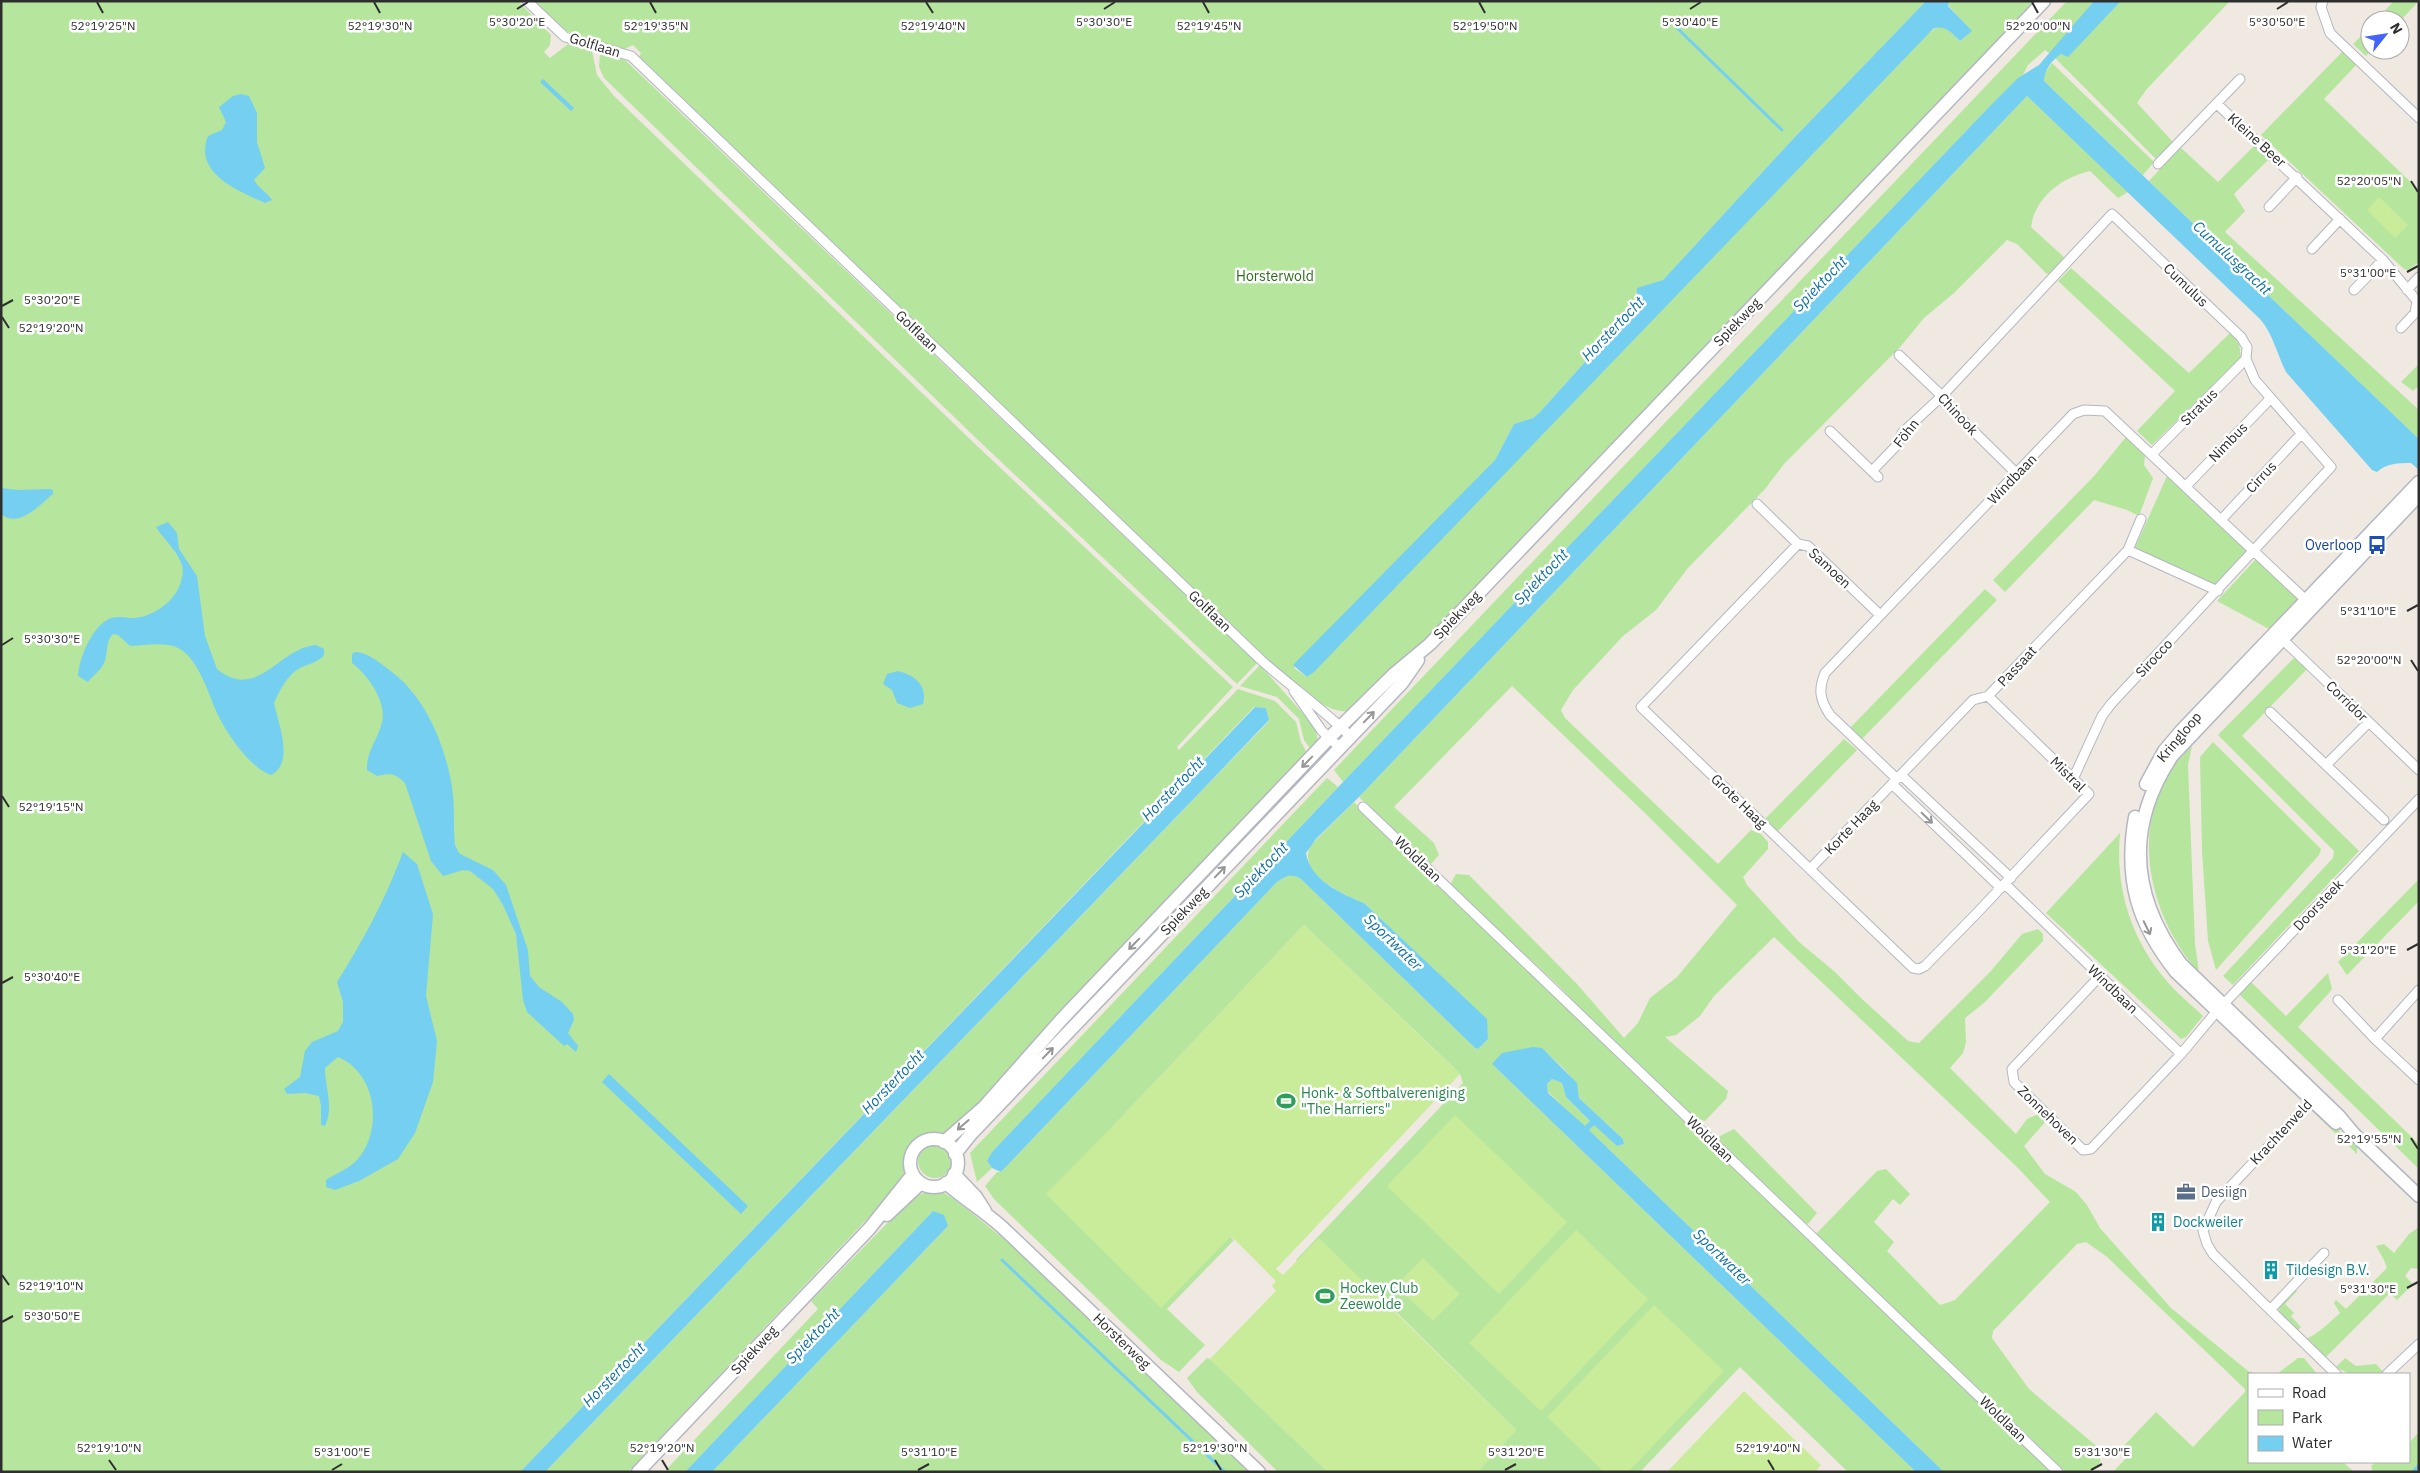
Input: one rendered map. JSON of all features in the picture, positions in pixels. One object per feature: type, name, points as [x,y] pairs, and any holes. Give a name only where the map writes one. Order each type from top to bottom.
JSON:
[{"type":"main road","name":"Spiekweg","points":[[955,1154],[971,1134],[1339,747],[1346,731],[1394,674],[1430,644],[2044,1]]},
{"type":"main road","name":"Kringloop","points":[[2419,482],[2279,636],[2164,751],[2142,793],[2134,818],[2131,848],[2133,883],[2142,918],[2156,947],[2176,972],[2220,1008],[2314,1098],[2333,1122],[2354,1134],[2419,1196]]},
{"type":"main road","name":"Kringloop","points":[[2309,604],[2419,495]]},
{"type":"main road","name":"Spiekweg","points":[[944,1142],[984,1107],[1061,1020],[1330,738],[1346,731]]},
{"type":"main road","points":[[930,1140],[944,1142],[955,1154],[957,1168],[950,1179],[929,1186],[917,1179],[910,1165],[911,1155],[916,1146],[930,1140]]},
{"type":"main road","name":"Spiekweg","points":[[638,1472],[917,1179]]},
{"type":"main road","name":"Horsterweg","points":[[950,1179],[969,1203],[985,1211],[1259,1472]]},
{"type":"street","name":"Golflaan","points":[[527,1],[565,37],[631,56],[1293,688],[1318,705],[1346,731]]},
{"type":"street","points":[[2323,1],[2321,7],[2330,33],[2419,118]]},
{"type":"street","name":"Kleine Beer","points":[[2158,164],[2240,80]]},
{"type":"street","name":"Kleine Beer","points":[[2217,104],[2297,177],[2383,260],[2416,301],[2415,312],[2401,328]]},
{"type":"street","name":"Kleine Beer","points":[[2269,207],[2297,177]]},
{"type":"street","name":"Cumulus","points":[[1942,396],[2112,214],[2241,337],[2247,348],[2246,359],[2255,380],[2331,467],[2254,551]]},
{"type":"street","points":[[2312,249],[2340,218]]},
{"type":"street","points":[[2354,290],[2383,260]]},
{"type":"street","points":[[2407,290],[2419,276]]},
{"type":"street","name":"Chinook","points":[[1899,355],[1942,396],[1944,402],[2017,474]]},
{"type":"street","name":"Stratus","points":[[2152,454],[2246,359]]},
{"type":"street","name":"Föhn","points":[[1830,431],[1875,474],[1897,445],[1902,433],[1942,396]]},
{"type":"street","name":"Nimbus","points":[[2186,486],[2271,398]]},
{"type":"street","name":"Windbaan","points":[[2181,1054],[1830,715],[1822,704],[1820,685],[1825,674],[1880,615],[2073,414],[2084,410],[2105,411],[2309,604]]},
{"type":"street","name":"Cirrus","points":[[2221,520],[2302,434]]},
{"type":"street","name":"Samoen","points":[[1757,504],[1798,544],[1808,546],[1880,615]]},
{"type":"street","name":"Passaat","points":[[1897,779],[1973,700],[1988,696],[2128,550],[2141,519]]},
{"type":"street","name":"Grote Haag","points":[[1798,544],[1641,707],[1913,968],[1919,969],[1925,966],[2006,883]]},
{"type":"street","points":[[2128,550],[2218,591]]},
{"type":"street","name":"Sirocco","points":[[2073,779],[2102,716],[2111,704],[2254,551]]},
{"type":"street","name":"Corridor","points":[[2279,636],[2419,770]]},
{"type":"street","name":"Golflaan","points":[[1293,688],[1307,711],[1339,747]]},
{"type":"street","name":"Mistral","points":[[1988,696],[2089,794],[2006,883]]},
{"type":"street","points":[[2270,712],[2384,820]]},
{"type":"street","points":[[2326,765],[2369,722]]},
{"type":"street","name":"Windbaan","points":[[1897,779],[2006,883]]},
{"type":"street","name":"Korte Haag","points":[[1810,869],[1897,779]]},
{"type":"street","name":"Doorsteek","points":[[2220,1008],[2419,799]]},
{"type":"street","name":"Woldlaan","points":[[1363,807],[2058,1472]]},
{"type":"street","name":"Zonnehoven","points":[[2100,976],[2012,1069],[2014,1082],[2083,1150],[2091,1149],[2181,1054]]},
{"type":"street","points":[[2375,1039],[2419,990]]},
{"type":"street","points":[[2338,1000],[2375,1039],[2419,1080]]},
{"type":"street","points":[[2181,1054],[2220,1008]]},
{"type":"street","name":"Krachtenveld","points":[[2314,1098],[2216,1202],[2203,1231],[2207,1244],[2213,1254],[2335,1373]]},
{"type":"street","points":[[2270,1310],[2324,1253]]},
{"type":"street","points":[[2388,1373],[2419,1344]]},
{"type":"green space","points":[[1,1],[518,1],[551,35],[550,45],[544,52],[550,58],[568,44],[592,51],[597,75],[613,95],[975,444],[1233,687],[1177,747],[1179,750],[1238,689],[1275,701],[1296,722],[1301,742],[1307,753],[977,1108],[946,1133],[942,1135],[926,1135],[916,1139],[907,1153],[901,1183],[628,1472],[545,1472],[1269,721],[1266,708],[1254,707],[520,1472],[1,1472]]},
{"type":"green space","name":"Horsterwold","points":[[531,1],[1926,1],[1792,140],[1663,280],[1642,287],[1636,293],[1636,311],[1629,318],[1615,320],[1602,343],[1540,412],[1533,418],[1514,424],[1495,460],[1294,668],[1307,677],[1927,34],[1939,26],[1946,28],[1960,41],[1971,31],[1948,5],[1949,1],[2036,1],[1419,647],[1351,711],[1341,711],[1330,708],[1307,694],[1268,661],[644,62],[639,57],[641,53],[633,45],[624,49],[574,36],[546,16]]},
{"type":"green space","points":[[2067,1],[2094,1],[2055,48],[2049,53],[2045,50],[2028,65],[2023,75],[1989,107],[1343,782],[1334,770]]},
{"type":"green space","points":[[2121,1],[2230,1],[2146,90],[2137,103],[2173,142],[2157,160],[2055,58],[2061,54],[2068,56]]},
{"type":"green space","points":[[2394,1],[2419,1],[2410,10],[2385,10]]},
{"type":"green space","points":[[2360,37],[2360,50],[2353,44]]},
{"type":"green space","points":[[2343,51],[2357,64],[2324,99],[2419,190],[2419,262],[2408,270],[2404,269],[2261,135]]},
{"type":"green space","points":[[600,53],[625,60],[1257,663],[1237,684],[979,441],[604,78],[599,67]]},
{"type":"green space","points":[[2052,63],[2154,162],[2143,175],[2044,81],[2044,74]]},
{"type":"green space","points":[[2027,96],[2128,192],[2118,198],[2090,171],[2070,178],[2052,190],[2038,206],[2031,227],[2066,259],[2054,272],[2047,274],[2017,244],[2007,240],[1954,293],[1924,318],[1901,346],[1784,464],[1765,489],[1688,568],[1656,610],[1623,636],[1573,690],[1561,710],[1565,718],[1718,864],[1751,830],[1761,834],[1768,842],[1768,849],[1743,877],[1747,885],[1799,942],[1835,972],[1908,1041],[1919,1043],[1991,971],[2022,934],[2038,929],[2043,934],[2043,941],[1985,1002],[1965,1018],[1966,1042],[1963,1053],[1950,1068],[2016,1134],[2027,1119],[2041,1113],[2046,1121],[2024,1146],[2045,1174],[2076,1192],[2087,1205],[2100,1228],[2171,1308],[2248,1371],[2255,1373],[2248,1373],[2248,1463],[2344,1463],[2354,1472],[2113,1472],[2127,1457],[2120,1450],[2156,1412],[2193,1447],[2245,1392],[2245,1389],[2106,1256],[2086,1242],[2077,1244],[1993,1331],[1992,1338],[2029,1389],[2101,1450],[2100,1463],[2092,1472],[2066,1472],[1816,1234],[1877,1171],[1886,1169],[1910,1194],[1900,1205],[1893,1199],[1874,1222],[1894,1242],[1887,1251],[1940,1305],[1955,1300],[2050,1202],[2017,1167],[1774,937],[1714,996],[1700,1016],[1676,1035],[1665,1037],[1728,1091],[1726,1099],[1705,1121],[1694,1117],[1593,1022],[1562,989],[1450,885],[1456,874],[1469,875],[1577,984],[1624,1038],[1638,1023],[1650,998],[1677,977],[1737,905],[1647,815],[1512,686],[1394,807],[1434,843],[1439,855],[1429,866],[1359,797]]},
{"type":"green space","points":[[2257,143],[2271,157],[2234,194],[2245,211],[2225,232],[2419,410],[2419,439],[2149,181],[2180,147],[2218,182]]},
{"type":"green space","points":[[2379,197],[2408,225],[2395,238],[2367,210]]},
{"type":"green space","points":[[2071,268],[2189,373],[2231,332],[2239,344],[2241,358],[2152,445],[2137,431],[2175,391],[2058,281]]},
{"type":"green space","points":[[2419,364],[2419,386],[2413,391],[2401,382]]},
{"type":"green space","points":[[2126,437],[2145,455],[2144,465],[2153,478],[2139,516],[2127,510],[2094,500],[2005,592],[1993,580],[2094,476]]},
{"type":"green space","points":[[2167,476],[2248,551],[2217,585],[2134,550]]},
{"type":"green space","points":[[2256,559],[2299,600],[2271,630],[2217,601]]},
{"type":"green space","points":[[1985,589],[1997,600],[1862,739],[1850,728]]},
{"type":"green space","points":[[2294,658],[2308,668],[2242,736],[2359,851],[2233,985],[2223,976],[2333,858],[2334,851],[2218,735]]},
{"type":"green space","points":[[1260,665],[1313,725],[1317,739],[1312,751],[1304,740],[1299,719],[1277,697],[1240,686]]},
{"type":"green space","points":[[1844,739],[1857,750],[1778,831],[1765,819]]},
{"type":"green space","points":[[2213,742],[2321,849],[2319,855],[2216,970],[2208,941],[2202,851],[2200,757]]},
{"type":"green space","points":[[2192,746],[2188,765],[2195,944],[2199,972],[2182,951],[2168,926],[2158,900],[2151,873],[2149,845],[2152,817],[2159,791],[2173,766]]},
{"type":"green space","points":[[1327,778],[1338,787],[992,1152],[987,1161],[992,1168],[977,1182],[970,1153]]},
{"type":"green space","points":[[1354,802],[2054,1472],[1944,1472],[1589,1130],[1594,1124],[1617,1146],[1624,1144],[1623,1139],[1579,1098],[1578,1090],[1571,1077],[1542,1049],[1492,1064],[1916,1472],[1848,1472],[1740,1367],[1640,1472],[1477,1472],[1516,1430],[1382,1298],[1361,1322],[1296,1260],[1463,1083],[1460,1074],[1452,1066],[1304,925],[1113,1126],[1234,1240],[1167,1309],[1205,1345],[1179,1372],[1161,1360],[994,1199],[985,1186],[997,1172],[1001,1172],[1277,882],[1289,876],[1301,879],[1475,1048],[1478,1049],[1488,1039],[1486,1019],[1364,903],[1334,889],[1315,874],[1310,865],[1308,855],[1311,845]]},
{"type":"green space","points":[[2120,833],[2120,873],[2123,892],[2134,929],[2142,946],[2165,979],[2203,1016],[2186,1037],[2181,1039],[2046,913]]},
{"type":"green space","points":[[2419,879],[2419,901],[2347,975],[2338,962]]},
{"type":"green space","points":[[1304,925],[1460,1074],[1276,1269],[1283,1275],[1319,1238],[1516,1430],[1477,1472],[1328,1472],[1210,1359],[1276,1291],[1272,1286],[1276,1281],[1231,1236],[1161,1308],[1046,1194]]},
{"type":"green space","points":[[2328,973],[2332,989],[2298,1027],[2419,1144],[2419,1169],[2239,994],[2251,982],[2286,1016]]},
{"type":"green space","points":[[1552,1079],[1562,1083],[1566,1097],[1590,1121],[1585,1127],[1548,1092],[1547,1084]]},
{"type":"green space","points":[[2311,1110],[2318,1112],[2357,1147],[2357,1154]]},
{"type":"green space","points":[[1455,1115],[1567,1222],[1499,1294],[1387,1186]]},
{"type":"green space","points":[[1734,1129],[1817,1213],[1808,1224],[1802,1222],[1716,1138]]},
{"type":"green space","points":[[935,1144],[942,1145],[947,1149],[951,1154],[951,1168],[947,1173],[942,1177],[935,1178],[928,1177],[923,1173],[919,1168],[918,1161],[919,1154],[923,1149],[928,1145]]},
{"type":"green space","points":[[940,1191],[953,1198],[1024,1255],[1251,1472],[712,1472],[948,1226],[933,1211],[685,1472],[664,1472],[818,1309],[811,1301],[909,1201],[925,1192]]},
{"type":"green space","points":[[2419,1227],[2419,1269],[2411,1268],[2405,1276],[2413,1284],[2397,1300],[2390,1293],[2326,1357],[2307,1338],[2319,1331],[2340,1313],[2334,1303],[2336,1300],[2346,1309],[2387,1268],[2376,1246],[2384,1244],[2394,1253],[2409,1234]]},
{"type":"green space","points":[[1576,1230],[1648,1299],[1541,1411],[1469,1343]]},
{"type":"green space","points":[[1423,1258],[1460,1294],[1433,1321],[1396,1286]]},
{"type":"green space","points":[[2295,1289],[2297,1291],[2285,1304],[2294,1313],[2291,1316],[2301,1327],[2298,1330],[2279,1312],[2279,1307]]},
{"type":"green space","points":[[1654,1305],[1724,1371],[1628,1472],[1604,1472],[1547,1417]]},
{"type":"green space","points":[[1207,1358],[1328,1472],[1278,1472],[1197,1392],[1187,1378]]},
{"type":"green space","points":[[2298,1358],[2304,1358],[2316,1373],[2278,1373]]},
{"type":"green space","points":[[2345,1358],[2356,1366],[2376,1364],[2383,1372],[2351,1373],[2336,1367]]},
{"type":"green space","points":[[1744,1391],[1821,1465],[1815,1472],[1667,1472]]},
{"type":"green space","points":[[2419,1432],[2419,1472],[2373,1472],[2371,1466],[2375,1463],[2410,1463],[2410,1442]]},
{"type":"water","name":"Horstertocht","points":[[1926,1],[1949,1],[1948,6],[1972,31],[1960,41],[1944,28],[1933,29],[1314,672],[1307,677],[1293,665],[1495,460],[1514,424],[1533,418],[1540,412],[1602,343],[1616,320],[1629,318],[1636,311],[1637,288],[1663,280],[1792,140]]},
{"type":"water","points":[[2094,1],[2121,1],[2068,57],[2061,54],[2055,59],[2047,69],[2044,81],[2419,439],[2419,470],[2411,463],[2397,463],[2377,472],[2372,470],[2286,372],[2272,338],[2260,319],[2027,96],[1359,797],[1316,839],[1306,853],[1309,863],[1320,878],[1328,885],[1364,903],[1487,1019],[1488,1039],[1478,1049],[1475,1048],[1301,879],[1289,876],[1277,882],[1001,1172],[992,1168],[987,1161],[992,1152],[1989,107],[2018,78],[2039,65]]},
{"type":"water","points":[[543,79],[574,108],[571,111],[540,82]]},
{"type":"water","points":[[241,94],[249,96],[257,113],[257,142],[265,168],[254,180],[272,200],[265,203],[232,187],[213,171],[207,161],[205,149],[208,136],[222,130],[226,122],[219,107],[233,96]]},
{"type":"water","points":[[1,488],[18,490],[50,489],[53,490],[53,494],[28,514],[15,519],[1,514]]},
{"type":"water","points":[[168,522],[177,533],[179,549],[197,576],[205,636],[217,669],[231,678],[244,680],[256,677],[303,648],[316,645],[324,649],[322,657],[300,668],[291,675],[281,688],[274,703],[284,752],[282,762],[271,775],[255,765],[234,742],[219,717],[195,664],[179,648],[159,644],[130,646],[118,635],[113,634],[108,642],[104,664],[99,671],[88,682],[78,676],[87,645],[101,624],[113,618],[137,618],[152,613],[165,605],[175,594],[182,579],[182,565],[177,555],[156,527]]},
{"type":"water","points":[[355,652],[373,658],[384,666],[413,692],[423,706],[438,738],[449,771],[452,787],[455,845],[459,853],[493,870],[506,885],[528,950],[530,976],[539,987],[562,1002],[573,1014],[574,1020],[568,1033],[578,1046],[576,1052],[567,1044],[564,1046],[527,1012],[523,1000],[516,934],[503,905],[493,889],[470,871],[463,870],[443,876],[431,861],[405,783],[398,777],[389,774],[377,776],[367,770],[370,753],[383,718],[380,700],[376,691],[365,675],[352,663],[352,654]]},
{"type":"water","points":[[898,671],[914,678],[922,686],[923,704],[910,708],[897,703],[892,690],[883,684],[887,674]]},
{"type":"water","name":"Horstertocht","points":[[1255,707],[1266,708],[1269,720],[1209,783],[545,1472],[520,1472]]},
{"type":"water","points":[[403,852],[417,864],[433,914],[426,996],[437,1041],[433,1082],[415,1133],[398,1159],[359,1181],[335,1190],[326,1187],[326,1180],[356,1161],[365,1149],[370,1134],[373,1119],[368,1089],[361,1076],[351,1065],[338,1057],[325,1068],[329,1112],[325,1126],[321,1125],[319,1096],[305,1093],[287,1094],[284,1089],[300,1077],[305,1051],[312,1042],[338,1031],[343,1022],[343,1002],[337,982],[373,919]]},
{"type":"water","points":[[1533,1047],[1542,1048],[1577,1083],[1579,1098],[1623,1139],[1624,1144],[1617,1146],[1594,1125],[1589,1130],[1944,1472],[1916,1472],[1492,1064],[1502,1053]],"holes":[[[1552,1079],[1562,1083],[1566,1097],[1590,1121],[1585,1126],[1548,1093],[1547,1084]]]},
{"type":"water","points":[[609,1074],[748,1206],[741,1214],[602,1082]]},
{"type":"water","points":[[933,1211],[944,1215],[948,1226],[712,1472],[685,1472]]},
{"type":"waterway","points":[[1677,28],[1782,130]]},
{"type":"waterway","points":[[1002,1260],[1225,1472]]},
{"type":"waterway","points":[[2413,1472],[2419,1465]]},
{"type":"place","name":"Overloop","points":[[2377,545]]},
{"type":"place","name":"Honk- & Softbalvereniging \"The Harriers\"","points":[[1286,1101]]},
{"type":"place","name":"Desiign","points":[[2186,1192]]},
{"type":"place","name":"Dockweiler","points":[[2158,1222]]},
{"type":"place","name":"Tildesign B.V.","points":[[2271,1270]]},
{"type":"place","name":"Hockey Club Zeewolde","points":[[1325,1296]]},
{"type":"water label","name":"Cumulusgracht","points":[[2232,258]]},
{"type":"water label","name":"Spiektocht","points":[[1820,284]]},
{"type":"water label","name":"Spiektocht","points":[[1541,577]]},
{"type":"water label","name":"Spiektocht","points":[[1261,870]]},
{"type":"water label","name":"Sportwater","points":[[1393,942]]},
{"type":"water label","name":"Sportwater","points":[[1722,1257]]},
{"type":"water label","name":"Spiektocht","points":[[813,1336]]}]
